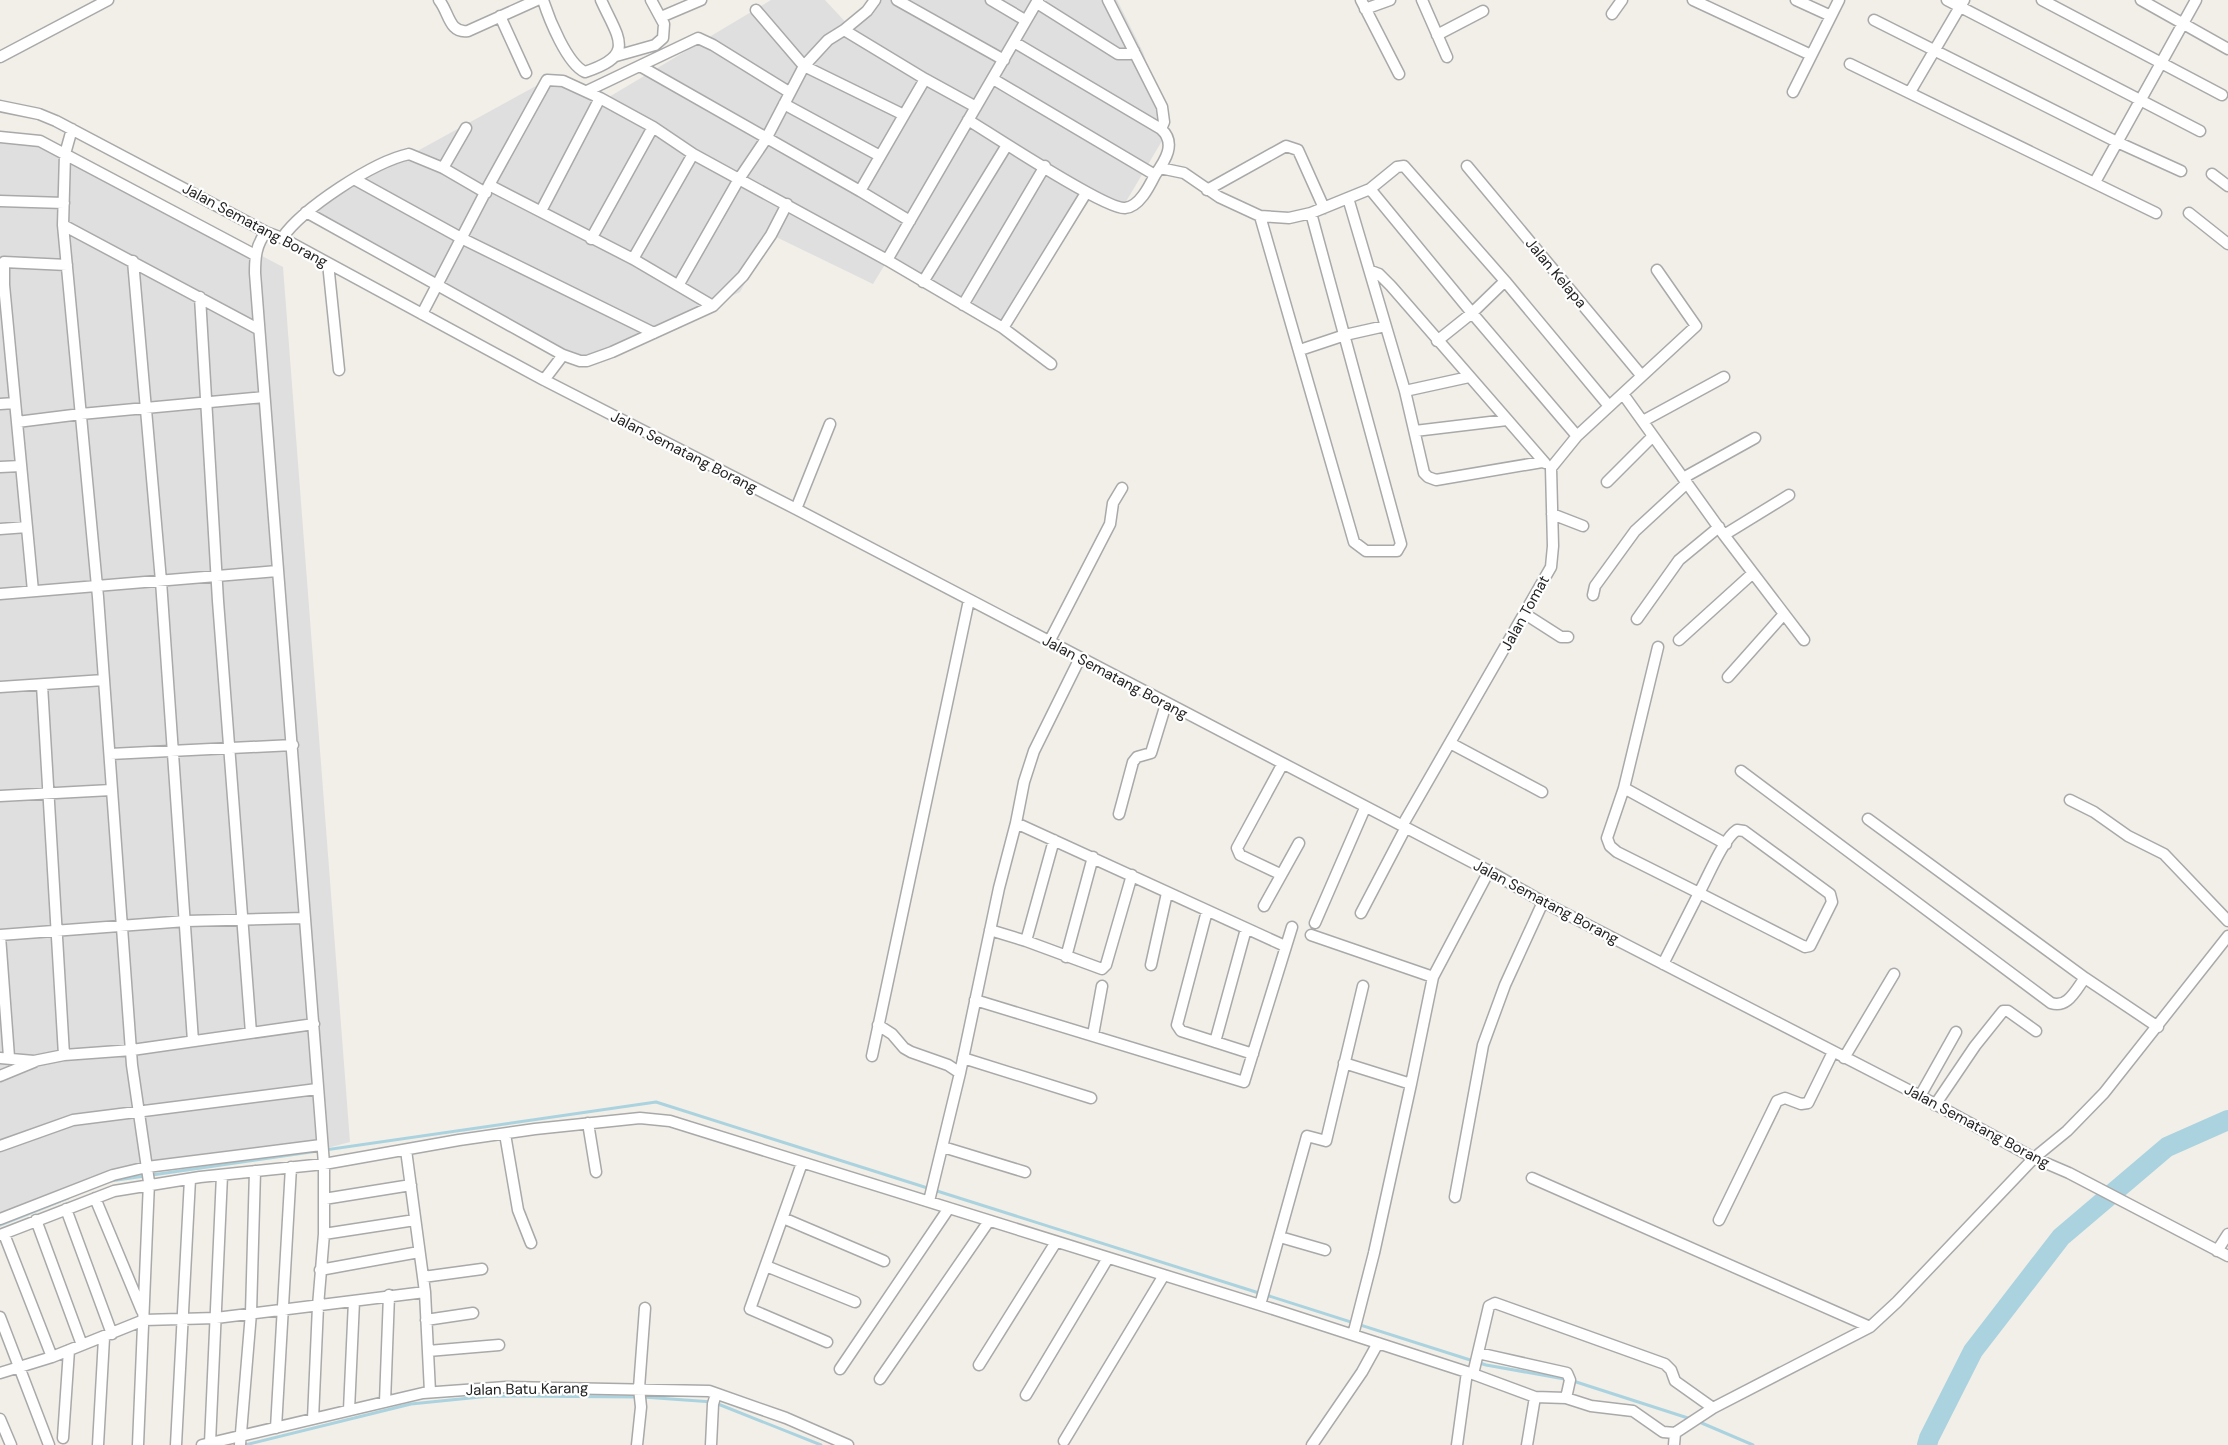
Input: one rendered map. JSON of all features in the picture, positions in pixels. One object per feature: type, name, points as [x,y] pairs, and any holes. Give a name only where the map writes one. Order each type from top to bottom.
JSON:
[{"type":"street","points":[[0,57],[108,0]]},
{"type":"street","points":[[439,0],[454,29],[460,33],[537,0]]},
{"type":"street","points":[[543,0],[557,34],[574,65],[585,72],[598,68],[616,56],[655,45],[660,41],[665,32],[664,24],[651,0]]},
{"type":"street","points":[[601,0],[619,40],[620,50],[616,56]]},
{"type":"street","points":[[661,17],[701,0]]},
{"type":"street","points":[[679,284],[739,179],[766,139],[804,66],[828,40],[867,11],[875,0]]},
{"type":"street","points":[[897,0],[1004,60]]},
{"type":"street","points":[[991,0],[1025,20]]},
{"type":"street","points":[[1108,0],[1162,107],[1164,122],[1161,129]]},
{"type":"street","points":[[1390,0],[1363,4],[1399,74]]},
{"type":"street","points":[[1422,0],[1447,57]]},
{"type":"street","points":[[1612,14],[1622,0]]},
{"type":"street","points":[[1693,0],[1811,55]]},
{"type":"street","points":[[1796,0],[1831,16]]},
{"type":"street","points":[[1793,92],[1839,0]]},
{"type":"street","points":[[1947,0],[1962,4],[2200,131]]},
{"type":"street","points":[[2042,0],[2222,95]]},
{"type":"street","points":[[2140,0],[2228,49]]},
{"type":"street","points":[[2095,182],[2196,0]]},
{"type":"street","points":[[887,260],[1037,1],[1118,54],[1130,54],[1134,51]]},
{"type":"street","points":[[1910,92],[1962,4]]},
{"type":"street","points":[[756,10],[804,66],[904,115]]},
{"type":"street","points":[[1437,35],[1483,11]]},
{"type":"street","points":[[500,16],[526,73]]},
{"type":"street","points":[[1874,20],[2181,171]]},
{"type":"street","points":[[844,30],[976,107]]},
{"type":"street","points":[[587,91],[698,38],[789,92]]},
{"type":"street","points":[[968,120],[1086,193],[1118,208],[1135,204],[1165,160],[1169,138],[1161,129],[1014,42]]},
{"type":"street","points":[[1850,64],[2156,213]]},
{"type":"street","points":[[639,66],[910,221]]},
{"type":"street","points":[[860,191],[925,79]]},
{"type":"street","points":[[993,79],[1157,172],[1184,173],[1207,190],[1260,216],[1289,218],[1311,213],[1370,189],[1397,167],[1404,166],[1505,281],[1609,406]]},
{"type":"street","points":[[424,310],[547,80],[563,81],[600,98],[693,154],[887,260],[1004,328],[1051,364]]},
{"type":"street","points":[[541,211],[600,98]]},
{"type":"street","points":[[784,104],[880,156]]},
{"type":"street","name":"Jalan Sematang Borang","points":[[0,106],[39,114],[72,129],[266,232],[284,236],[328,263],[424,310],[544,380],[969,600],[1053,632],[1080,658],[1166,704],[1920,1096],[2034,1158],[2069,1173],[2170,1227],[2219,1248],[2228,1256]]},
{"type":"street","points":[[443,168],[466,128]]},
{"type":"street","points":[[591,238],[652,128]]},
{"type":"street","points":[[72,129],[65,154],[63,225],[97,586],[132,1050],[148,1177],[138,1445]]},
{"type":"street","points":[[0,137],[40,141],[255,255]]},
{"type":"street","points":[[923,282],[1007,145]]},
{"type":"street","points":[[1207,190],[1287,146],[1291,146],[1300,153],[1324,207]]},
{"type":"street","points":[[284,236],[306,212],[354,179],[409,154],[541,211],[679,284],[713,306]]},
{"type":"street","points":[[633,259],[693,154]]},
{"type":"street","points":[[963,305],[1045,166]]},
{"type":"street","name":"Jalan Kelapa","points":[[1469,169],[1641,375]]},
{"type":"street","points":[[2212,174],[2228,186]]},
{"type":"street","points":[[354,179],[461,238],[654,333]]},
{"type":"street","points":[[1370,189],[1577,436]]},
{"type":"street","points":[[1004,328],[1086,193]]},
{"type":"street","points":[[1348,198],[1405,392],[1424,472],[1428,477],[1436,480],[1547,465],[1696,326],[1658,270]]},
{"type":"street","points":[[0,201],[64,203]]},
{"type":"street","points":[[306,212],[436,288],[562,357],[587,361],[713,306],[742,276],[771,235],[787,204]]},
{"type":"street","points":[[1260,216],[1354,542],[1366,551],[1396,551],[1401,544],[1311,213]]},
{"type":"street","points":[[2189,213],[2228,244]]},
{"type":"street","points":[[63,225],[258,329]]},
{"type":"street","points":[[266,232],[260,240],[255,255],[258,329],[314,1024],[324,1199],[313,1419]]},
{"type":"street","points":[[133,261],[161,581],[193,1041]]},
{"type":"street","points":[[33,591],[15,403],[5,345],[2,262],[67,265]]},
{"type":"street","points":[[328,263],[339,370]]},
{"type":"street","points":[[1371,271],[1384,277],[1437,341],[1547,465]]},
{"type":"street","points":[[1437,341],[1472,313],[1505,281]]},
{"type":"street","points":[[200,297],[208,404],[216,576],[252,1033]]},
{"type":"street","points":[[1300,350],[1345,335],[1385,326]]},
{"type":"street","points":[[544,380],[562,357]]},
{"type":"street","points":[[1405,392],[1469,377]]},
{"type":"street","points":[[1643,421],[1724,377]]},
{"type":"street","points":[[1623,394],[1721,531],[1804,640]]},
{"type":"street","points":[[17,422],[264,398]]},
{"type":"street","points":[[0,404],[15,403]]},
{"type":"street","points":[[1415,431],[1507,420]]},
{"type":"street","points":[[796,509],[830,424]]},
{"type":"street","points":[[1607,482],[1653,436]]},
{"type":"street","points":[[1593,595],[1596,586],[1635,531],[1685,481],[1755,438]]},
{"type":"street","name":"Jalan Tomat","points":[[1361,913],[1403,827],[1551,567],[1552,513],[1547,465]]},
{"type":"street","points":[[0,467],[21,466]]},
{"type":"street","points":[[1053,632],[1110,524],[1113,503],[1122,488]]},
{"type":"street","points":[[1637,619],[1679,560],[1721,531],[1789,495]]},
{"type":"street","points":[[1552,513],[1582,526]]},
{"type":"street","points":[[0,529],[27,527]]},
{"type":"street","points":[[0,594],[277,571]]},
{"type":"street","points":[[1679,640],[1752,573]]},
{"type":"street","points":[[872,1056],[969,600]]},
{"type":"street","points":[[1525,614],[1561,637],[1568,637]]},
{"type":"street","points":[[1728,677],[1784,614]]},
{"type":"street","points":[[1658,647],[1624,788],[1607,838],[1610,846],[1617,852],[1699,893],[1805,947],[1812,944],[1832,902],[1830,894],[1744,831],[1737,830],[1733,832],[1699,893],[1664,964]]},
{"type":"street","points":[[930,1198],[1024,782],[1034,751],[1080,658]]},
{"type":"street","points":[[0,687],[104,680]]},
{"type":"street","points":[[42,685],[64,1055]]},
{"type":"street","points":[[1119,814],[1133,762],[1137,757],[1151,753],[1166,704]]},
{"type":"street","points":[[1450,743],[1542,792]]},
{"type":"street","points":[[110,754],[292,745]]},
{"type":"street","points":[[1281,874],[1240,855],[1237,848],[1282,765]]},
{"type":"street","points":[[1741,771],[2051,1003],[2057,1005],[2066,1003],[2085,978]]},
{"type":"street","points":[[1624,788],[1726,844]]},
{"type":"street","points":[[0,796],[111,790]]},
{"type":"street","points":[[2070,800],[2094,812],[2128,836],[2164,854],[2228,921]]},
{"type":"street","points":[[1315,923],[1365,808]]},
{"type":"street","points":[[1868,819],[2085,978],[2158,1027]]},
{"type":"street","points":[[1016,823],[1285,946]]},
{"type":"street","points":[[1026,941],[1054,840]]},
{"type":"street","points":[[1264,906],[1299,843]]},
{"type":"street","points":[[1066,957],[1093,857]]},
{"type":"street","points":[[1356,1326],[1433,977],[1489,872]]},
{"type":"street","points":[[990,930],[1102,969],[1132,875]]},
{"type":"street","points":[[1151,965],[1167,893]]},
{"type":"street","points":[[1455,1197],[1483,1045],[1505,985],[1543,902]]},
{"type":"street","points":[[1208,911],[1177,1025],[1180,1031],[1253,1054]]},
{"type":"street","points":[[34,1061],[5,1058],[0,935],[186,921],[305,918]]},
{"type":"street","points":[[975,1000],[1244,1082],[1292,927]]},
{"type":"street","points":[[1215,1042],[1246,929]]},
{"type":"street","points":[[1311,935],[1433,977]]},
{"type":"street","points":[[52,1357],[2,1234],[36,1220],[148,1177],[322,1154],[406,1150],[459,1140],[640,1118],[670,1121],[802,1163],[930,1198],[949,1208],[1164,1275],[1356,1326],[1378,1343],[1474,1365],[1565,1372],[1568,1389],[1591,1406],[1633,1411],[1663,1432],[1679,1430],[1713,1408],[1870,1327],[1898,1302],[2034,1158],[2067,1131],[2104,1093],[2228,936]]},
{"type":"street","points":[[1844,1058],[1894,974]]},
{"type":"street","points":[[1093,1035],[1101,986]]},
{"type":"street","points":[[1262,1301],[1307,1136],[1326,1141],[1363,986]]},
{"type":"street","points":[[1935,1105],[1975,1046],[2003,1011],[2008,1011],[2036,1031]]},
{"type":"street","points":[[0,1076],[34,1061],[64,1055],[132,1050],[314,1024]]},
{"type":"street","points":[[878,1025],[892,1034],[904,1048],[948,1065],[960,1073]]},
{"type":"street","points":[[1920,1096],[1956,1032]]},
{"type":"street","points":[[1719,1220],[1777,1101],[1785,1098],[1801,1104],[1808,1103],[1833,1052]]},
{"type":"street","points":[[963,1058],[1091,1098]]},
{"type":"street","points":[[1344,1063],[1411,1084]]},
{"type":"street","points":[[0,1146],[73,1120],[317,1089]]},
{"type":"street","points":[[588,1123],[596,1172]]},
{"type":"street","points":[[505,1134],[518,1210],[531,1243]]},
{"type":"street","points":[[943,1146],[1025,1172]]},
{"type":"street","points":[[406,1150],[423,1277],[430,1392]]},
{"type":"street","points":[[0,1219],[113,1175],[190,1179],[291,1167],[322,1154]]},
{"type":"street","points":[[802,1163],[750,1309],[827,1342]]},
{"type":"street","points":[[276,1428],[291,1167]]},
{"type":"street","points":[[240,1441],[251,1313],[255,1171]]},
{"type":"street","points":[[206,1444],[216,1318],[222,1175]]},
{"type":"street","points":[[1532,1178],[1870,1327]]},
{"type":"street","points":[[177,1445],[190,1179]]},
{"type":"street","points":[[324,1199],[411,1185]]},
{"type":"street","points":[[95,1198],[144,1317]]},
{"type":"street","points":[[840,1369],[949,1208]]},
{"type":"street","points":[[66,1209],[108,1336],[98,1445]]},
{"type":"street","points":[[783,1218],[884,1261]]},
{"type":"street","points":[[36,1220],[82,1346]]},
{"type":"street","points":[[324,1234],[415,1220]]},
{"type":"street","points":[[880,1379],[989,1221]]},
{"type":"street","points":[[2219,1248],[2228,1234]]},
{"type":"street","points":[[1280,1237],[1325,1250]]},
{"type":"street","points":[[978,1365],[1056,1242]]},
{"type":"street","points":[[320,1270],[419,1252]]},
{"type":"street","points":[[1026,1395],[1108,1258]]},
{"type":"street","points":[[766,1266],[855,1302]]},
{"type":"street","points":[[423,1277],[482,1269]]},
{"type":"street","points":[[1064,1441],[1164,1275]]},
{"type":"street","points":[[0,1373],[108,1336],[144,1317],[216,1318],[424,1292]]},
{"type":"street","points":[[385,1402],[390,1295]]},
{"type":"street","points":[[349,1410],[354,1301]]},
{"type":"street","points":[[1457,1445],[1489,1306],[1495,1303],[1665,1364],[1676,1381],[1713,1408]]},
{"type":"street","points":[[637,1445],[645,1308]]},
{"type":"street","points":[[426,1320],[473,1313]]},
{"type":"street","points":[[0,1317],[49,1445]]},
{"type":"street","points":[[1312,1445],[1362,1372],[1378,1343]]},
{"type":"street","points":[[428,1351],[499,1345]]},
{"type":"street","points":[[63,1438],[69,1350]]},
{"type":"street","points":[[1474,1365],[1535,1397],[1568,1389]]},
{"type":"street","name":"Jalan Batu Karang","points":[[206,1444],[240,1441],[276,1428],[430,1392],[506,1387],[708,1391],[715,1398],[786,1418],[848,1445]]},
{"type":"street","points":[[1527,1445],[1535,1397]]},
{"type":"street","points":[[711,1445],[715,1398]]},
{"type":"street","points":[[0,1419],[11,1445]]},
{"type":"street","points":[[1674,1445],[1679,1430]]},
{"type":"shaded area","points":[[771,0],[825,0],[850,27],[877,0],[1117,0],[1143,52],[1169,129],[1124,205],[1093,195],[1007,324],[887,261],[873,284],[772,235],[740,292],[584,364],[306,212],[547,80],[604,100]]},
{"type":"shaded area","points":[[0,133],[33,134],[283,267],[350,1142],[320,1150],[108,1174],[0,1215]]},
{"type":"waterway","points":[[152,1175],[656,1102],[1259,1293]]},
{"type":"waterway","points":[[1927,1445],[1973,1351],[2061,1237],[2167,1147],[2228,1120]]},
{"type":"waterway","points":[[110,1181],[145,1176]]},
{"type":"waterway","points":[[0,1225],[68,1198]]},
{"type":"waterway","points":[[1266,1295],[1486,1365],[1570,1380],[1691,1419]]},
{"type":"waterway","points":[[245,1445],[411,1404],[490,1396],[636,1397]]},
{"type":"waterway","points":[[643,1397],[713,1402],[821,1445]]},
{"type":"waterway","points":[[1697,1421],[1753,1445]]}]
